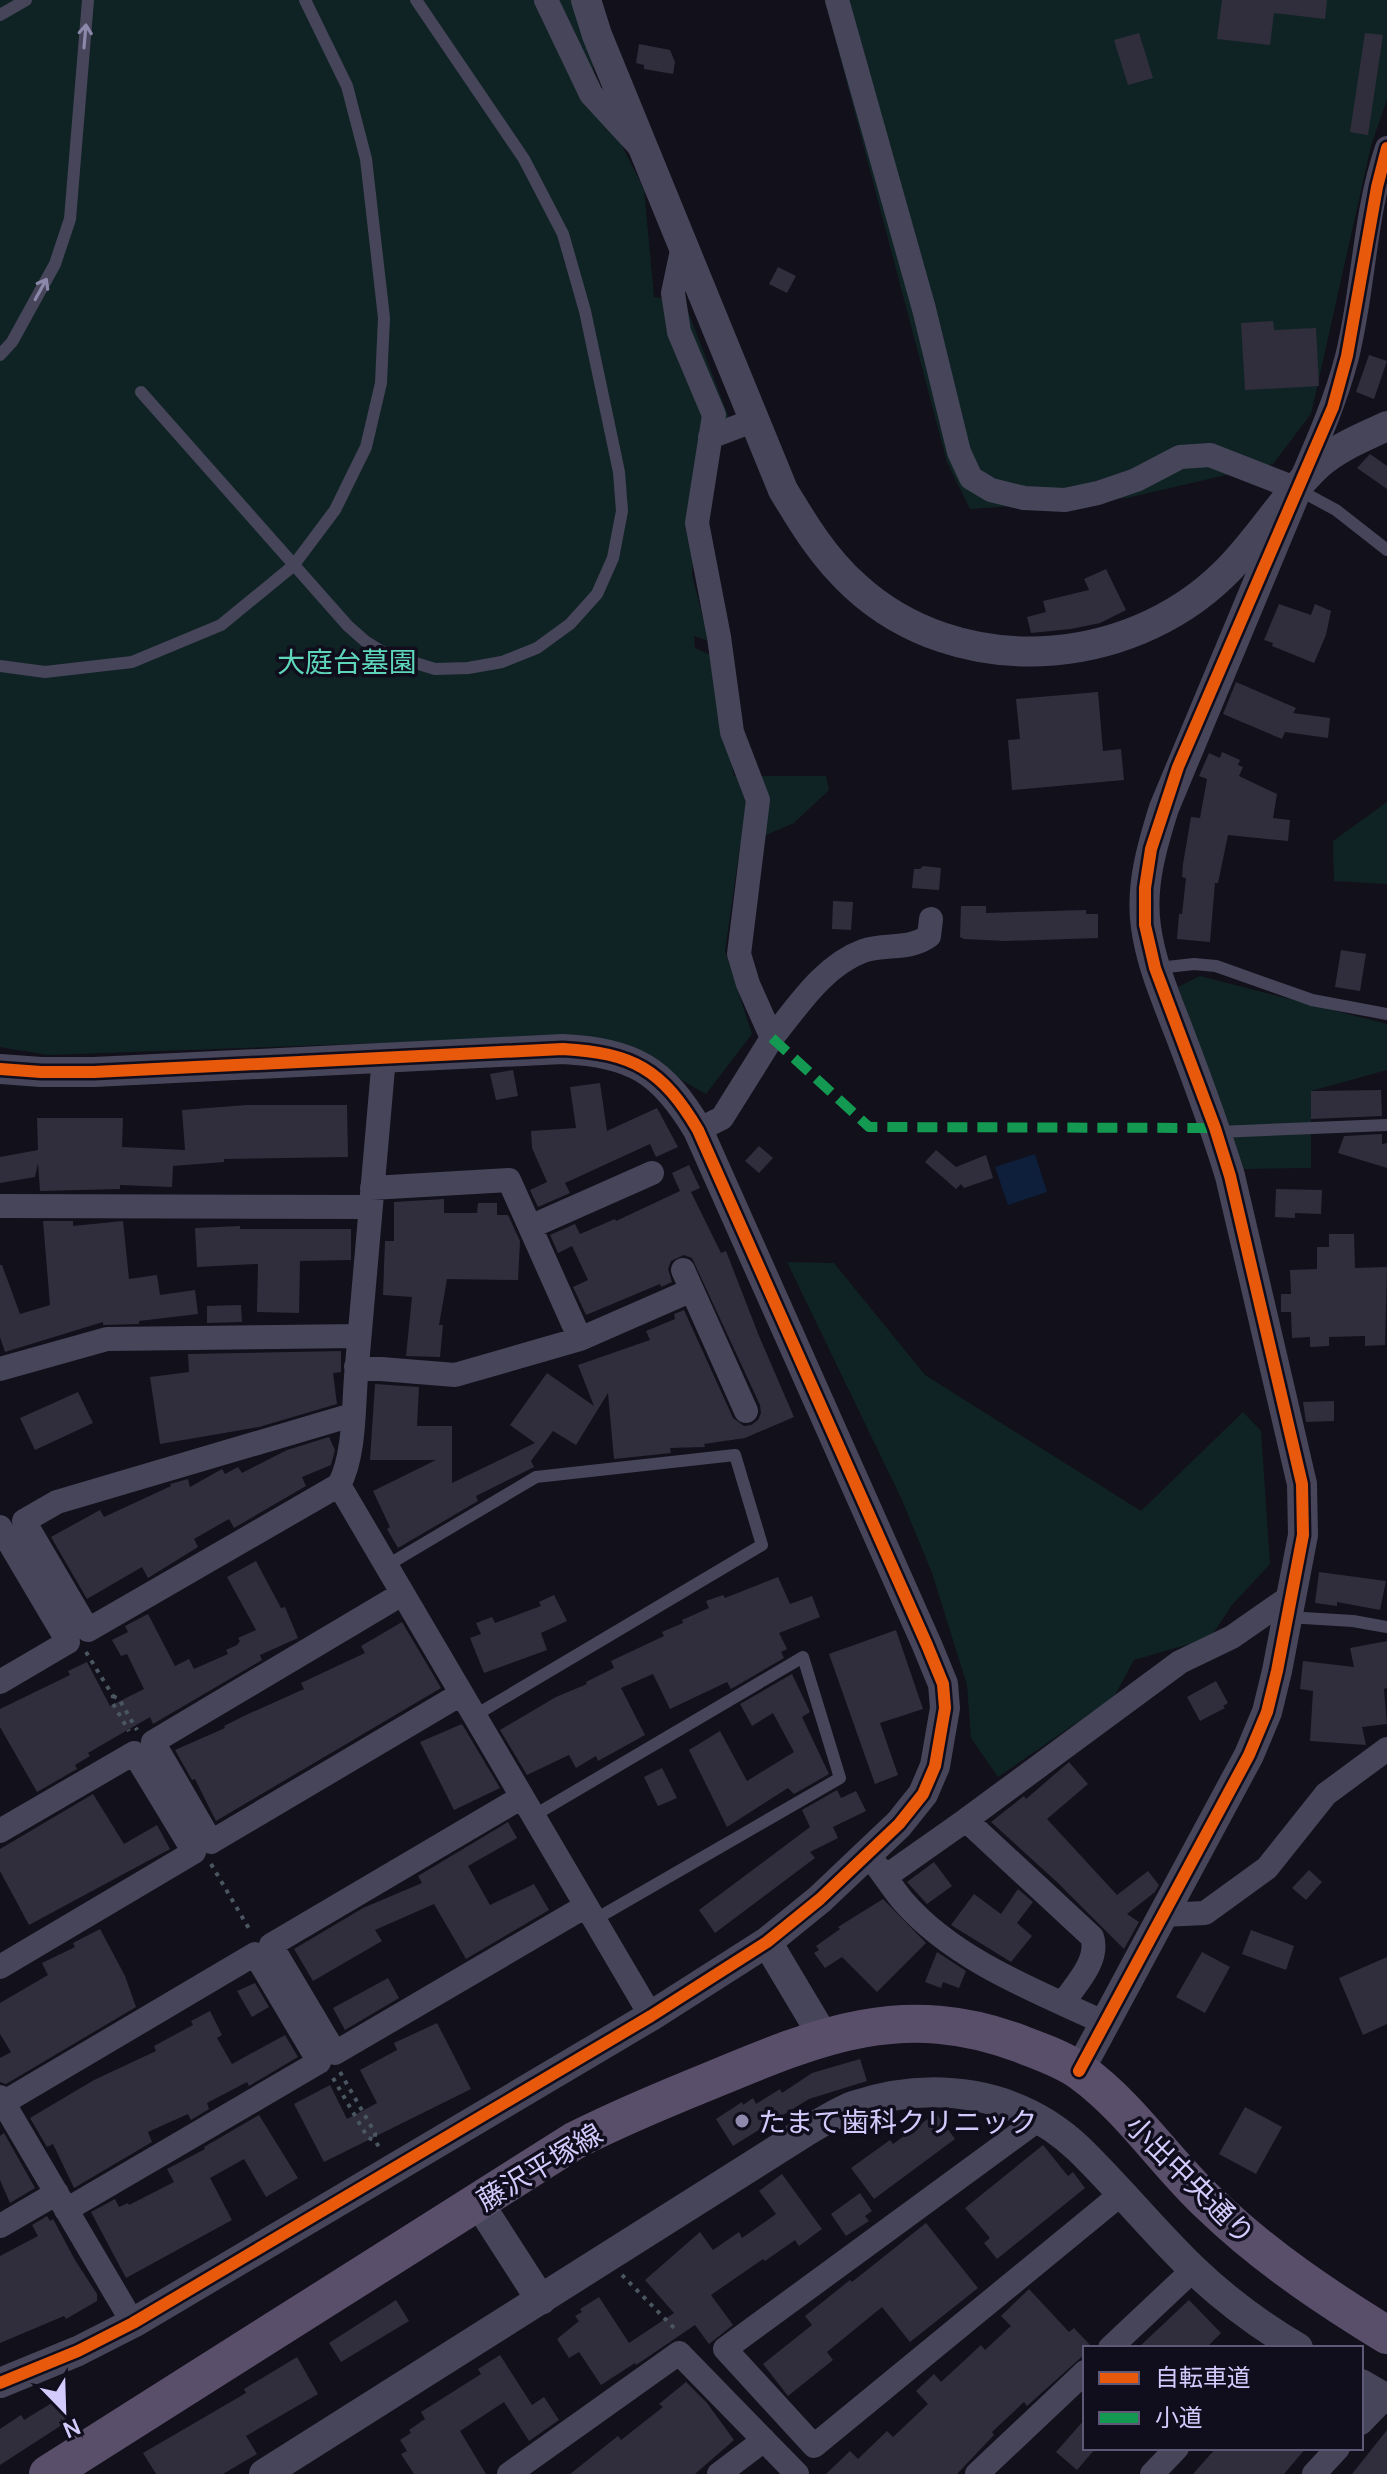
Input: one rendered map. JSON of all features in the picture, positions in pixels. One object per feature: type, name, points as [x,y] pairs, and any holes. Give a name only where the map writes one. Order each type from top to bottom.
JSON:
[{"type":"main road","name":"藤沢平塚線","points":[[48,2474],[574,2141],[609,2123],[823,2036],[900,2023],[951,2026],[1002,2037],[1054,2057],[1079,2071]]},
{"type":"main road","name":"小出中央通り","points":[[1079,2071],[1115,2102],[1210,2205],[1243,2235],[1298,2277],[1387,2335]]},
{"type":"street","points":[[546,0],[591,94],[645,152]]},
{"type":"street","points":[[586,0],[597,35],[684,241],[783,490],[815,543],[855,586],[888,612],[931,634],[977,648],[1034,652],[1094,647],[1141,630],[1186,604],[1223,575],[1319,465],[1340,449],[1387,426]]},
{"type":"street","points":[[837,0],[924,309],[959,452],[971,478],[1002,493],[1024,498],[1065,500],[1136,480],[1180,457],[1210,455],[1297,489]]},
{"type":"street","points":[[1079,2071],[1249,1755],[1267,1712],[1303,1535],[1302,1484],[1230,1176],[1155,968],[1145,925],[1145,888],[1151,849],[1178,767],[1333,407],[1347,356],[1377,187],[1387,148]]},
{"type":"street","points":[[684,241],[673,293],[679,332],[714,415],[697,523],[719,637],[732,732],[758,800],[739,954],[748,984],[772,1038]]},
{"type":"street","points":[[710,437],[755,420]]},
{"type":"street","points":[[698,1130],[722,1118],[772,1038],[813,988],[843,960],[865,950],[918,944],[929,936],[931,919]]},
{"type":"street","points":[[0,1069],[94,1072],[563,1049],[619,1056],[667,1084],[698,1130],[943,1684],[945,1708],[935,1766],[923,1794],[899,1824],[877,1866]]},
{"type":"street","points":[[352,1415],[57,1502],[24,1521],[88,1630],[339,1485],[347,1470],[352,1415],[356,1367],[359,1336],[371,1198],[384,1057]]},
{"type":"street","points":[[530,1227],[652,1173]]},
{"type":"street","points":[[0,1206],[371,1198],[509,1180],[580,1339]]},
{"type":"street","points":[[356,1367],[455,1375],[580,1339],[687,1280],[746,1411]]},
{"type":"street","points":[[0,1369],[107,1339],[359,1336]]},
{"type":"street","points":[[339,1485],[651,2016]]},
{"type":"street","points":[[0,1527],[68,1642],[0,1682]]},
{"type":"street","points":[[402,1594],[153,1742],[211,1842],[461,1694]]},
{"type":"street","points":[[0,2383],[78,2351],[133,2323],[651,2016],[767,1942],[877,1866],[966,1820],[1180,1662],[1289,1607]]},
{"type":"street","points":[[1162,1915],[1205,1913],[1267,1868],[1326,1794],[1387,1749]]},
{"type":"street","points":[[0,1831],[134,1753],[194,1852],[0,1967]]},
{"type":"street","points":[[528,1807],[271,1945],[335,2053],[590,1913]]},
{"type":"street","points":[[966,1820],[1092,1937],[1096,1948],[1093,1957],[1063,2003]]},
{"type":"street","points":[[877,1866],[904,1902],[949,1941],[995,1972],[1105,2023]]},
{"type":"street","points":[[767,1942],[823,2036]]},
{"type":"street","points":[[0,2226],[62,2202],[319,2062],[255,1954],[2,2100],[62,2202],[133,2323]]},
{"type":"street","points":[[276,2471],[805,2132],[851,2107],[900,2093],[949,2091],[994,2099],[1039,2119],[1077,2148],[1194,2269],[1286,2345]]},
{"type":"street","points":[[1039,2119],[725,2349],[814,2446],[1121,2194]]},
{"type":"street","points":[[478,2202],[541,2300]]},
{"type":"street","points":[[1112,2346],[1194,2269]]},
{"type":"street","points":[[509,2474],[679,2353],[797,2474]]},
{"type":"street","points":[[977,2474],[1083,2374]]},
{"type":"street","points":[[1363,2420],[1378,2394]]},
{"type":"street","points":[[719,2474],[764,2440]]},
{"type":"street","points":[[1152,2474],[1175,2450]]},
{"type":"street","points":[[1314,2474],[1336,2450]]},
{"type":"lane","points":[[0,15],[26,0]]},
{"type":"lane","points":[[0,355],[12,342],[55,264],[70,219],[88,0]]},
{"type":"lane","points":[[0,666],[45,672],[132,662],[221,625],[293,566],[335,510],[366,447],[381,383],[384,318],[366,159],[347,86],[305,0]]},
{"type":"lane","points":[[141,392],[348,626],[386,654],[435,669],[468,668],[502,662],[537,648],[570,624],[597,594],[613,558],[622,511],[619,472],[585,311],[563,234],[524,159],[416,0]]},
{"type":"lane","points":[[1297,489],[1336,510],[1387,550]]},
{"type":"lane","points":[[1155,968],[1194,964],[1216,966],[1312,1000],[1387,1014]]},
{"type":"lane","points":[[1216,1132],[1387,1125]]},
{"type":"lane","points":[[386,1566],[536,1477],[735,1455],[762,1545],[474,1716]]},
{"type":"lane","points":[[1289,1607],[1387,1627]]},
{"type":"lane","points":[[528,1807],[803,1657],[840,1778],[590,1913]]},
{"type":"path","points":[[113,1696],[119,1699],[139,1734],[138,1740]]},
{"type":"path","points":[[331,2067],[338,2069],[375,2133],[375,2140]]},
{"type":"green space","name":"大庭台墓園","points":[[0,0],[576,0],[593,63],[595,92],[644,189],[654,297],[684,301],[730,420],[703,428],[692,575],[709,641],[694,636],[695,648],[713,656],[734,776],[826,776],[829,790],[794,823],[740,846],[725,951],[752,1034],[706,1094],[622,1046],[577,1036],[48,1055],[0,1047]]},
{"type":"green space","points":[[825,0],[1387,0],[1387,99],[1371,146],[1311,414],[1273,464],[1127,498],[970,509],[947,462]]},
{"type":"green space","points":[[1387,802],[1387,884],[1334,881],[1333,841]]},
{"type":"green space","points":[[1200,976],[1387,1024],[1387,1070],[1311,1091],[1311,1168],[1243,1169],[1178,987]]},
{"type":"green space","points":[[787,1262],[834,1263],[925,1375],[1141,1511],[1243,1412],[1261,1431],[1270,1564],[1232,1605],[1210,1638],[1134,1660],[1114,1697],[998,1777],[971,1738],[967,1685],[932,1573],[902,1500]]},
{"type":"water","points":[[1035,1154],[1047,1192],[1008,1205],[995,1167]]},
{"type":"building","points":[[1222,0],[1327,0],[1325,19],[1274,13],[1270,45],[1217,39]]},
{"type":"building","points":[[1139,33],[1153,78],[1128,85],[1114,40]]},
{"type":"building","points":[[1365,33],[1383,35],[1368,135],[1350,132]]},
{"type":"building","points":[[639,44],[670,50],[675,62],[673,74],[644,69],[644,65],[636,63]]},
{"type":"building","points":[[778,267],[796,276],[787,293],[769,284]]},
{"type":"building","points":[[1273,321],[1274,330],[1316,328],[1319,386],[1245,390],[1241,323]]},
{"type":"building","points":[[1369,355],[1387,361],[1374,399],[1356,392]]},
{"type":"building","points":[[1370,454],[1387,466],[1387,489],[1357,468]]},
{"type":"building","points":[[1106,569],[1126,610],[1100,623],[1031,633],[1027,617],[1046,612],[1043,601],[1089,590],[1084,579]]},
{"type":"building","points":[[1279,604],[1311,615],[1315,604],[1331,611],[1326,635],[1314,663],[1264,640]]},
{"type":"building","points":[[1236,682],[1296,708],[1293,713],[1330,718],[1328,738],[1285,732],[1282,739],[1223,714]]},
{"type":"building","points":[[1098,692],[1103,751],[1121,749],[1124,780],[1012,790],[1008,740],[1020,739],[1016,699]]},
{"type":"building","points":[[1222,752],[1240,760],[1238,765],[1243,767],[1239,776],[1277,794],[1273,818],[1290,820],[1288,841],[1228,835],[1218,883],[1215,883],[1210,942],[1177,939],[1186,878],[1182,877],[1183,864],[1191,817],[1200,818],[1207,779],[1199,776],[1209,753],[1220,758]]},
{"type":"building","points":[[923,866],[941,868],[939,890],[912,888],[914,869]]},
{"type":"building","points":[[833,901],[853,902],[851,930],[832,929]]},
{"type":"building","points":[[961,906],[986,906],[986,913],[1086,910],[1086,914],[1098,914],[1098,938],[964,939],[960,937]]},
{"type":"building","points":[[1341,950],[1366,954],[1360,991],[1335,987]]},
{"type":"building","points":[[513,1070],[518,1096],[496,1100],[490,1074]]},
{"type":"building","points":[[600,1083],[607,1131],[657,1108],[678,1147],[656,1157],[650,1144],[565,1183],[570,1193],[538,1207],[530,1190],[547,1182],[532,1148],[531,1131],[576,1128],[570,1087]]},
{"type":"building","points":[[1381,1090],[1382,1116],[1311,1119],[1311,1091]]},
{"type":"building","points":[[247,1105],[347,1105],[348,1157],[224,1159],[224,1162],[173,1166],[172,1187],[120,1185],[120,1189],[40,1191],[38,1163],[35,1177],[0,1183],[0,1157],[38,1150],[37,1118],[123,1118],[122,1147],[185,1150],[182,1110]]},
{"type":"building","points":[[1382,1134],[1382,1144],[1387,1143],[1387,1168],[1338,1153],[1344,1136]]},
{"type":"building","points":[[759,1146],[773,1158],[759,1173],[745,1161]]},
{"type":"building","points":[[936,1150],[956,1167],[986,1155],[993,1178],[964,1188],[961,1184],[956,1189],[925,1162]]},
{"type":"building","points":[[689,1165],[700,1188],[691,1192],[721,1253],[726,1251],[794,1417],[745,1438],[704,1444],[705,1447],[670,1448],[671,1453],[614,1459],[608,1393],[576,1445],[553,1431],[531,1461],[534,1467],[476,1496],[478,1501],[398,1548],[387,1529],[390,1527],[373,1491],[436,1460],[370,1460],[375,1384],[419,1387],[417,1426],[452,1426],[452,1483],[535,1443],[510,1425],[547,1373],[594,1406],[578,1365],[650,1340],[646,1331],[675,1319],[674,1314],[684,1310],[733,1418],[744,1426],[758,1420],[760,1405],[692,1258],[684,1255],[671,1261],[668,1269],[672,1282],[661,1287],[660,1284],[586,1315],[573,1287],[588,1280],[572,1246],[558,1253],[550,1235],[575,1224],[580,1234],[680,1191],[672,1173]]},
{"type":"building","points":[[1276,1189],[1322,1190],[1321,1214],[1295,1213],[1295,1218],[1275,1217]]},
{"type":"building","points":[[444,1199],[444,1213],[477,1213],[478,1203],[497,1203],[497,1215],[508,1215],[520,1241],[518,1280],[447,1279],[439,1325],[443,1325],[440,1357],[406,1356],[412,1297],[383,1295],[385,1241],[394,1241],[394,1202]]},
{"type":"building","points":[[43,1221],[73,1221],[73,1226],[123,1221],[129,1279],[157,1275],[160,1295],[195,1290],[198,1314],[139,1321],[139,1324],[103,1325],[103,1322],[5,1352],[0,1337],[0,1265],[20,1314],[50,1305]]},
{"type":"building","points":[[240,1226],[240,1229],[351,1229],[351,1260],[300,1261],[299,1313],[257,1312],[258,1264],[197,1267],[195,1228]]},
{"type":"building","points":[[1329,1234],[1354,1234],[1355,1268],[1387,1267],[1385,1345],[1365,1346],[1365,1336],[1329,1337],[1329,1346],[1310,1347],[1310,1337],[1292,1338],[1291,1312],[1281,1312],[1281,1294],[1291,1294],[1290,1270],[1317,1269],[1317,1247],[1329,1247]]},
{"type":"building","points":[[241,1305],[242,1322],[207,1323],[207,1306]]},
{"type":"building","points":[[341,1351],[341,1372],[333,1373],[337,1404],[259,1427],[160,1444],[150,1377],[189,1372],[188,1354]]},
{"type":"building","points":[[78,1392],[93,1423],[35,1450],[20,1418]]},
{"type":"building","points":[[1334,1401],[1334,1421],[1306,1422],[1303,1402]]},
{"type":"building","points":[[329,1437],[335,1450],[331,1465],[302,1477],[306,1486],[234,1528],[229,1519],[194,1539],[198,1547],[148,1578],[142,1567],[87,1599],[51,1537],[100,1510],[104,1517],[170,1484],[188,1479],[190,1487],[222,1469],[225,1474],[238,1467],[242,1473],[287,1450]]},
{"type":"building","points":[[256,1561],[281,1608],[285,1607],[298,1638],[260,1655],[262,1660],[153,1724],[150,1717],[88,1753],[90,1756],[75,1765],[77,1769],[37,1792],[0,1727],[0,1709],[70,1675],[68,1671],[87,1662],[110,1706],[144,1689],[127,1654],[121,1656],[112,1640],[128,1632],[125,1626],[148,1614],[175,1666],[189,1659],[194,1669],[228,1654],[226,1650],[237,1645],[240,1641],[238,1638],[256,1630],[227,1577]]},
{"type":"building","points":[[1319,1572],[1386,1581],[1380,1610],[1337,1602],[1337,1606],[1315,1603]]},
{"type":"building","points":[[778,1577],[790,1604],[812,1596],[820,1617],[779,1633],[787,1649],[781,1652],[784,1658],[731,1689],[727,1682],[670,1709],[653,1674],[621,1688],[645,1735],[598,1761],[596,1756],[576,1768],[569,1755],[527,1775],[500,1730],[614,1668],[611,1661],[664,1636],[662,1632],[709,1608],[706,1601],[723,1595],[725,1598]]},
{"type":"building","points":[[554,1595],[567,1621],[541,1633],[547,1650],[484,1673],[470,1638],[481,1634],[476,1623],[492,1617],[495,1623],[541,1606],[539,1602]]},
{"type":"building","points":[[402,1622],[441,1688],[216,1821],[195,1779],[192,1780],[175,1750],[304,1689],[301,1683],[365,1653],[361,1646]]},
{"type":"building","points":[[896,1630],[923,1709],[880,1723],[898,1775],[875,1784],[829,1654]]},
{"type":"building","points":[[1387,1641],[1387,1688],[1384,1689],[1387,1724],[1362,1727],[1366,1745],[1310,1741],[1313,1691],[1300,1689],[1303,1661],[1354,1667],[1350,1648]]},
{"type":"building","points":[[792,1674],[810,1712],[802,1717],[829,1774],[794,1794],[788,1788],[727,1827],[689,1750],[720,1731],[747,1781],[794,1752],[773,1713],[752,1726],[740,1704]]},
{"type":"building","points":[[1216,1681],[1228,1703],[1223,1706],[1225,1708],[1200,1721],[1187,1697]]},
{"type":"building","points":[[462,1724],[500,1788],[454,1810],[420,1742]]},
{"type":"building","points":[[1069,1762],[1088,1784],[1047,1819],[1117,1895],[1148,1871],[1159,1885],[1155,1892],[1127,1914],[1139,1922],[1124,1949],[991,1822],[1024,1796],[1026,1799]]},
{"type":"building","points":[[662,1768],[677,1798],[658,1806],[644,1777]]},
{"type":"building","points":[[837,1790],[841,1798],[856,1791],[866,1811],[833,1827],[838,1838],[810,1852],[815,1858],[715,1933],[699,1910],[810,1827],[802,1810]]},
{"type":"building","points":[[93,1794],[124,1844],[157,1825],[170,1849],[29,1925],[0,1871],[0,1849]]},
{"type":"building","points":[[508,1822],[517,1838],[468,1866],[490,1905],[534,1884],[549,1910],[466,1959],[434,1904],[375,1930],[382,1941],[313,1981],[294,1949],[363,1908],[422,1883],[418,1876]]},
{"type":"building","points":[[934,1862],[952,1886],[927,1904],[907,1882]]},
{"type":"building","points":[[1309,1870],[1322,1882],[1306,1900],[1292,1888]]},
{"type":"building","points":[[1018,1889],[1033,1902],[1017,1923],[1032,1936],[1011,1962],[951,1925],[974,1894],[1001,1914]]},
{"type":"building","points":[[883,1899],[926,1943],[877,1992],[842,1957],[825,1968],[814,1953],[819,1950],[816,1946],[840,1929],[838,1927]]},
{"type":"building","points":[[100,1929],[125,1976],[136,2007],[6,2084],[0,2082],[0,2058],[11,2052],[0,2034],[0,2003],[48,1975],[42,1963],[75,1947],[73,1943]]},
{"type":"building","points":[[1251,1930],[1294,1946],[1286,1970],[1242,1954]]},
{"type":"building","points":[[937,1952],[966,1971],[959,1988],[943,1982],[941,1988],[925,1982]]},
{"type":"building","points":[[1202,1952],[1230,1967],[1205,2013],[1176,1997]]},
{"type":"building","points":[[1387,1957],[1387,2024],[1363,2035],[1339,1978]]},
{"type":"building","points":[[388,1978],[399,1998],[345,2030],[333,2008]]},
{"type":"building","points":[[255,1983],[269,2007],[252,2017],[237,1991]]},
{"type":"building","points":[[210,2011],[222,2035],[217,2038],[232,2064],[285,2035],[298,2057],[249,2086],[247,2082],[207,2103],[209,2109],[191,2120],[188,2114],[148,2132],[152,2142],[74,2188],[53,2144],[47,2147],[30,2118],[94,2080],[156,2051],[154,2046],[193,2025],[191,2021]]},
{"type":"building","points":[[437,2023],[471,2089],[324,2162],[294,2104],[330,2085],[347,2119],[377,2103],[360,2070],[397,2050],[394,2043]]},
{"type":"building","points":[[860,2059],[867,2081],[809,2099],[733,2146],[716,2119],[742,2102],[743,2105],[753,2098],[756,2104],[780,2089],[782,2093],[812,2073]]},
{"type":"building","points":[[1245,2107],[1282,2127],[1256,2174],[1219,2154]]},
{"type":"building","points":[[936,2113],[955,2139],[874,2199],[851,2168],[890,2140],[893,2144]]},
{"type":"building","points":[[259,2115],[298,2178],[266,2197],[244,2159],[210,2178],[232,2220],[126,2278],[91,2212],[115,2199],[119,2207],[129,2205],[174,2182],[167,2169]]},
{"type":"building","points":[[4,2133],[35,2188],[10,2203],[0,2180],[0,2136]]},
{"type":"building","points":[[1043,2145],[1068,2176],[1073,2172],[1085,2188],[997,2259],[984,2243],[990,2238],[965,2208]]},
{"type":"building","points":[[782,2174],[822,2229],[799,2246],[795,2240],[765,2261],[763,2259],[711,2295],[733,2325],[709,2344],[695,2325],[601,2385],[579,2352],[569,2358],[557,2339],[579,2321],[575,2316],[582,2312],[580,2309],[599,2297],[629,2343],[674,2313],[645,2280],[700,2232],[713,2250],[739,2232],[742,2238],[776,2214],[759,2191]]},
{"type":"building","points":[[860,2193],[872,2211],[865,2216],[869,2221],[846,2236],[831,2214]]},
{"type":"building","points":[[47,2216],[50,2221],[53,2219],[97,2294],[97,2301],[66,2319],[64,2316],[0,2343],[0,2256],[38,2236],[32,2225]]},
{"type":"building","points":[[926,2223],[978,2288],[910,2342],[882,2307],[827,2352],[833,2360],[788,2396],[763,2364],[812,2325],[805,2316]]},
{"type":"building","points":[[1029,2289],[1069,2332],[1074,2328],[1091,2346],[1083,2346],[1083,2356],[1027,2406],[1024,2402],[992,2432],[994,2435],[957,2474],[826,2474],[850,2451],[858,2459],[887,2431],[893,2437],[928,2404],[916,2391],[934,2374],[941,2382],[981,2345],[985,2350],[1011,2326],[1001,2316]]},
{"type":"building","points":[[396,2300],[409,2321],[341,2362],[329,2343]]},
{"type":"building","points":[[1189,2300],[1221,2333],[1208,2346],[1140,2346]]},
{"type":"building","points":[[500,2355],[532,2405],[544,2397],[559,2420],[529,2441],[504,2402],[460,2431],[486,2474],[414,2474],[401,2454],[407,2451],[400,2440],[425,2419],[421,2412],[481,2374],[478,2369]]},
{"type":"building","points":[[297,2357],[318,2394],[246,2436],[257,2454],[223,2474],[156,2474],[143,2453],[246,2393],[244,2389]]},
{"type":"building","points":[[686,2382],[707,2403],[734,2440],[695,2474],[570,2474],[618,2436],[621,2440],[663,2407],[659,2404]]},
{"type":"building","points":[[55,2401],[68,2421],[0,2465],[0,2429],[21,2415],[24,2420]]},
{"type":"building","points":[[1083,2421],[1083,2450],[1094,2450],[1077,2470],[1056,2452]]},
{"type":"building","points":[[1387,2430],[1387,2474],[1352,2474]]},
{"type":"building","points":[[1214,2450],[1304,2450],[1284,2474],[1193,2474]]},
{"type":"marked path","points":[[772,1038],[869,1127],[1215,1128]]},
{"type":"cycle path","points":[[1079,2071],[1249,1755],[1267,1712],[1303,1535],[1302,1484],[1230,1176],[1155,968],[1145,925],[1145,888],[1151,849],[1178,767],[1333,407],[1347,356],[1377,187],[1387,148]]},
{"type":"cycle path","points":[[0,1069],[94,1072],[563,1049],[609,1055],[643,1068],[672,1092],[698,1130],[927,1645],[943,1684],[945,1708],[935,1766],[923,1794],[899,1824],[820,1899],[767,1942],[651,2016],[133,2323],[78,2351],[0,2383]]},
{"type":"place","name":"たまて歯科クリニック","points":[[742,2121]]}]
